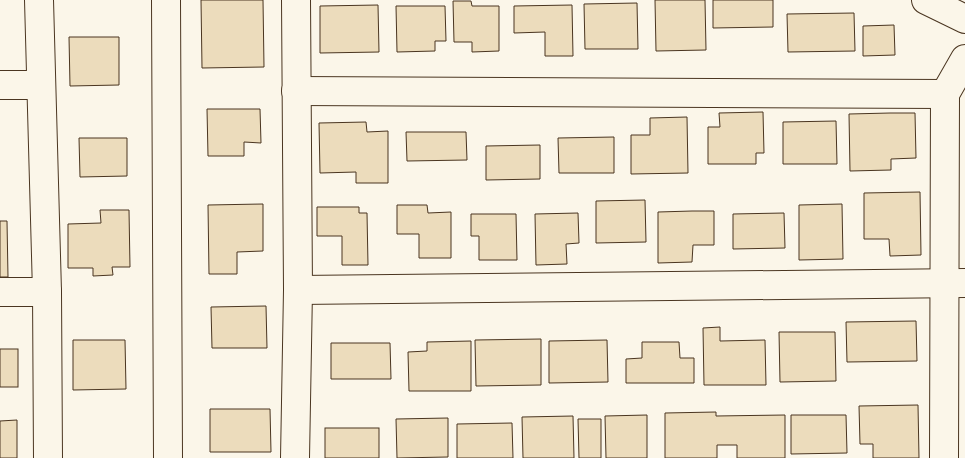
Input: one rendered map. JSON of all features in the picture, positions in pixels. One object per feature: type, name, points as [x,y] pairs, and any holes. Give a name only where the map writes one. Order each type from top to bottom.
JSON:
[{"type":"street","points":[[39,0],[47,292],[48,458]]},
{"type":"street","points":[[166,0],[168,458]]},
{"type":"street","points":[[295,458],[298,290],[296,0]]},
{"type":"street","points":[[926,0],[965,19]]},
{"type":"street","points":[[944,458],[955,283],[945,94],[965,59]]},
{"type":"street","points":[[0,85],[40,85]]},
{"type":"street","points":[[296,91],[945,94]]},
{"type":"street","points":[[298,290],[955,283]]},
{"type":"street","points":[[0,292],[47,292]]},
{"type":"building","points":[[201,0],[263,0],[264,67],[202,68]]},
{"type":"building","points":[[655,0],[705,0],[706,50],[656,51]]},
{"type":"building","points":[[713,0],[773,0],[773,27],[713,28]]},
{"type":"building","points":[[453,1],[471,1],[472,6],[499,6],[499,51],[472,52],[472,42],[454,42]]},
{"type":"building","points":[[637,3],[638,49],[585,49],[584,4]]},
{"type":"building","points":[[378,5],[379,52],[320,53],[320,6]]},
{"type":"building","points":[[572,5],[573,56],[545,56],[545,32],[514,33],[514,6]]},
{"type":"building","points":[[396,6],[445,6],[446,41],[435,41],[435,51],[397,52]]},
{"type":"building","points":[[854,13],[855,51],[788,52],[787,14]]},
{"type":"building","points":[[894,25],[895,55],[863,56],[863,26]]},
{"type":"building","points":[[69,37],[119,37],[119,85],[70,86]]},
{"type":"building","points":[[207,109],[260,109],[261,143],[244,142],[244,156],[208,156]]},
{"type":"building","points":[[763,112],[764,153],[756,153],[756,164],[708,164],[708,127],[720,127],[719,113]]},
{"type":"building","points":[[915,113],[916,158],[891,159],[891,170],[850,171],[849,114]]},
{"type":"building","points":[[687,117],[688,173],[631,174],[631,135],[650,135],[650,118]]},
{"type":"building","points":[[836,121],[837,164],[783,164],[783,122]]},
{"type":"building","points":[[366,122],[367,132],[388,131],[388,183],[356,183],[356,172],[320,173],[319,123]]},
{"type":"building","points":[[406,132],[466,132],[467,160],[407,161]]},
{"type":"building","points":[[614,137],[614,173],[559,173],[558,138]]},
{"type":"building","points":[[79,138],[127,138],[127,176],[80,177]]},
{"type":"building","points":[[540,145],[540,179],[486,180],[486,146]]},
{"type":"building","points":[[920,192],[921,255],[890,256],[889,239],[864,239],[864,193]]},
{"type":"building","points":[[645,200],[646,242],[596,243],[596,201]]},
{"type":"building","points":[[263,204],[263,251],[237,252],[237,274],[209,274],[208,205]]},
{"type":"building","points":[[842,204],[843,259],[799,260],[799,205]]},
{"type":"building","points":[[397,205],[427,205],[428,213],[451,212],[451,258],[419,258],[419,234],[397,234]]},
{"type":"building","points":[[317,207],[359,207],[359,213],[367,213],[368,265],[342,265],[342,236],[317,236]]},
{"type":"building","points":[[100,210],[129,210],[130,267],[112,267],[113,275],[93,276],[93,268],[68,268],[68,224],[101,223]]},
{"type":"building","points":[[714,211],[714,245],[693,245],[692,262],[658,263],[658,212]]},
{"type":"building","points":[[578,213],[579,243],[566,244],[567,264],[536,265],[535,214]]},
{"type":"building","points":[[784,213],[785,248],[733,249],[733,214]]},
{"type":"building","points":[[471,214],[516,214],[517,260],[479,260],[479,236],[471,236]]},
{"type":"building","points":[[0,221],[7,221],[8,277],[0,277]]},
{"type":"building","points":[[266,306],[267,348],[212,348],[211,307]]},
{"type":"building","points":[[916,321],[917,361],[847,362],[846,322]]},
{"type":"building","points":[[720,327],[720,341],[765,340],[766,385],[704,385],[703,328]]},
{"type":"building","points":[[779,332],[835,332],[836,381],[780,382]]},
{"type":"building","points":[[541,339],[541,385],[476,386],[475,340]]},
{"type":"building","points":[[73,340],[125,340],[126,389],[73,390]]},
{"type":"building","points":[[607,340],[608,382],[549,383],[549,341]]},
{"type":"building","points":[[471,341],[471,391],[409,391],[408,352],[427,351],[427,342]]},
{"type":"building","points":[[642,342],[679,342],[680,358],[694,358],[694,383],[626,383],[626,359],[642,358]]},
{"type":"building","points":[[331,343],[390,343],[391,379],[331,379]]},
{"type":"building","points":[[0,349],[18,349],[18,387],[0,387]]},
{"type":"building","points":[[918,405],[919,458],[873,458],[873,444],[860,444],[859,406]]},
{"type":"building","points":[[210,409],[270,409],[271,452],[210,452]]},
{"type":"building","points":[[716,412],[716,416],[785,415],[785,458],[737,458],[737,445],[717,445],[717,458],[665,458],[665,413]]},
{"type":"building","points":[[647,415],[647,458],[606,458],[605,416]]},
{"type":"building","points":[[791,415],[846,415],[847,453],[791,454]]},
{"type":"building","points":[[573,416],[574,458],[523,458],[522,417]]},
{"type":"building","points":[[448,418],[448,457],[397,458],[396,419]]},
{"type":"building","points":[[578,419],[601,419],[601,458],[579,458]]},
{"type":"building","points":[[17,420],[17,458],[0,458],[0,421]]},
{"type":"building","points":[[512,423],[513,458],[457,458],[457,424]]},
{"type":"building","points":[[325,428],[379,428],[379,458],[325,458]]}]
